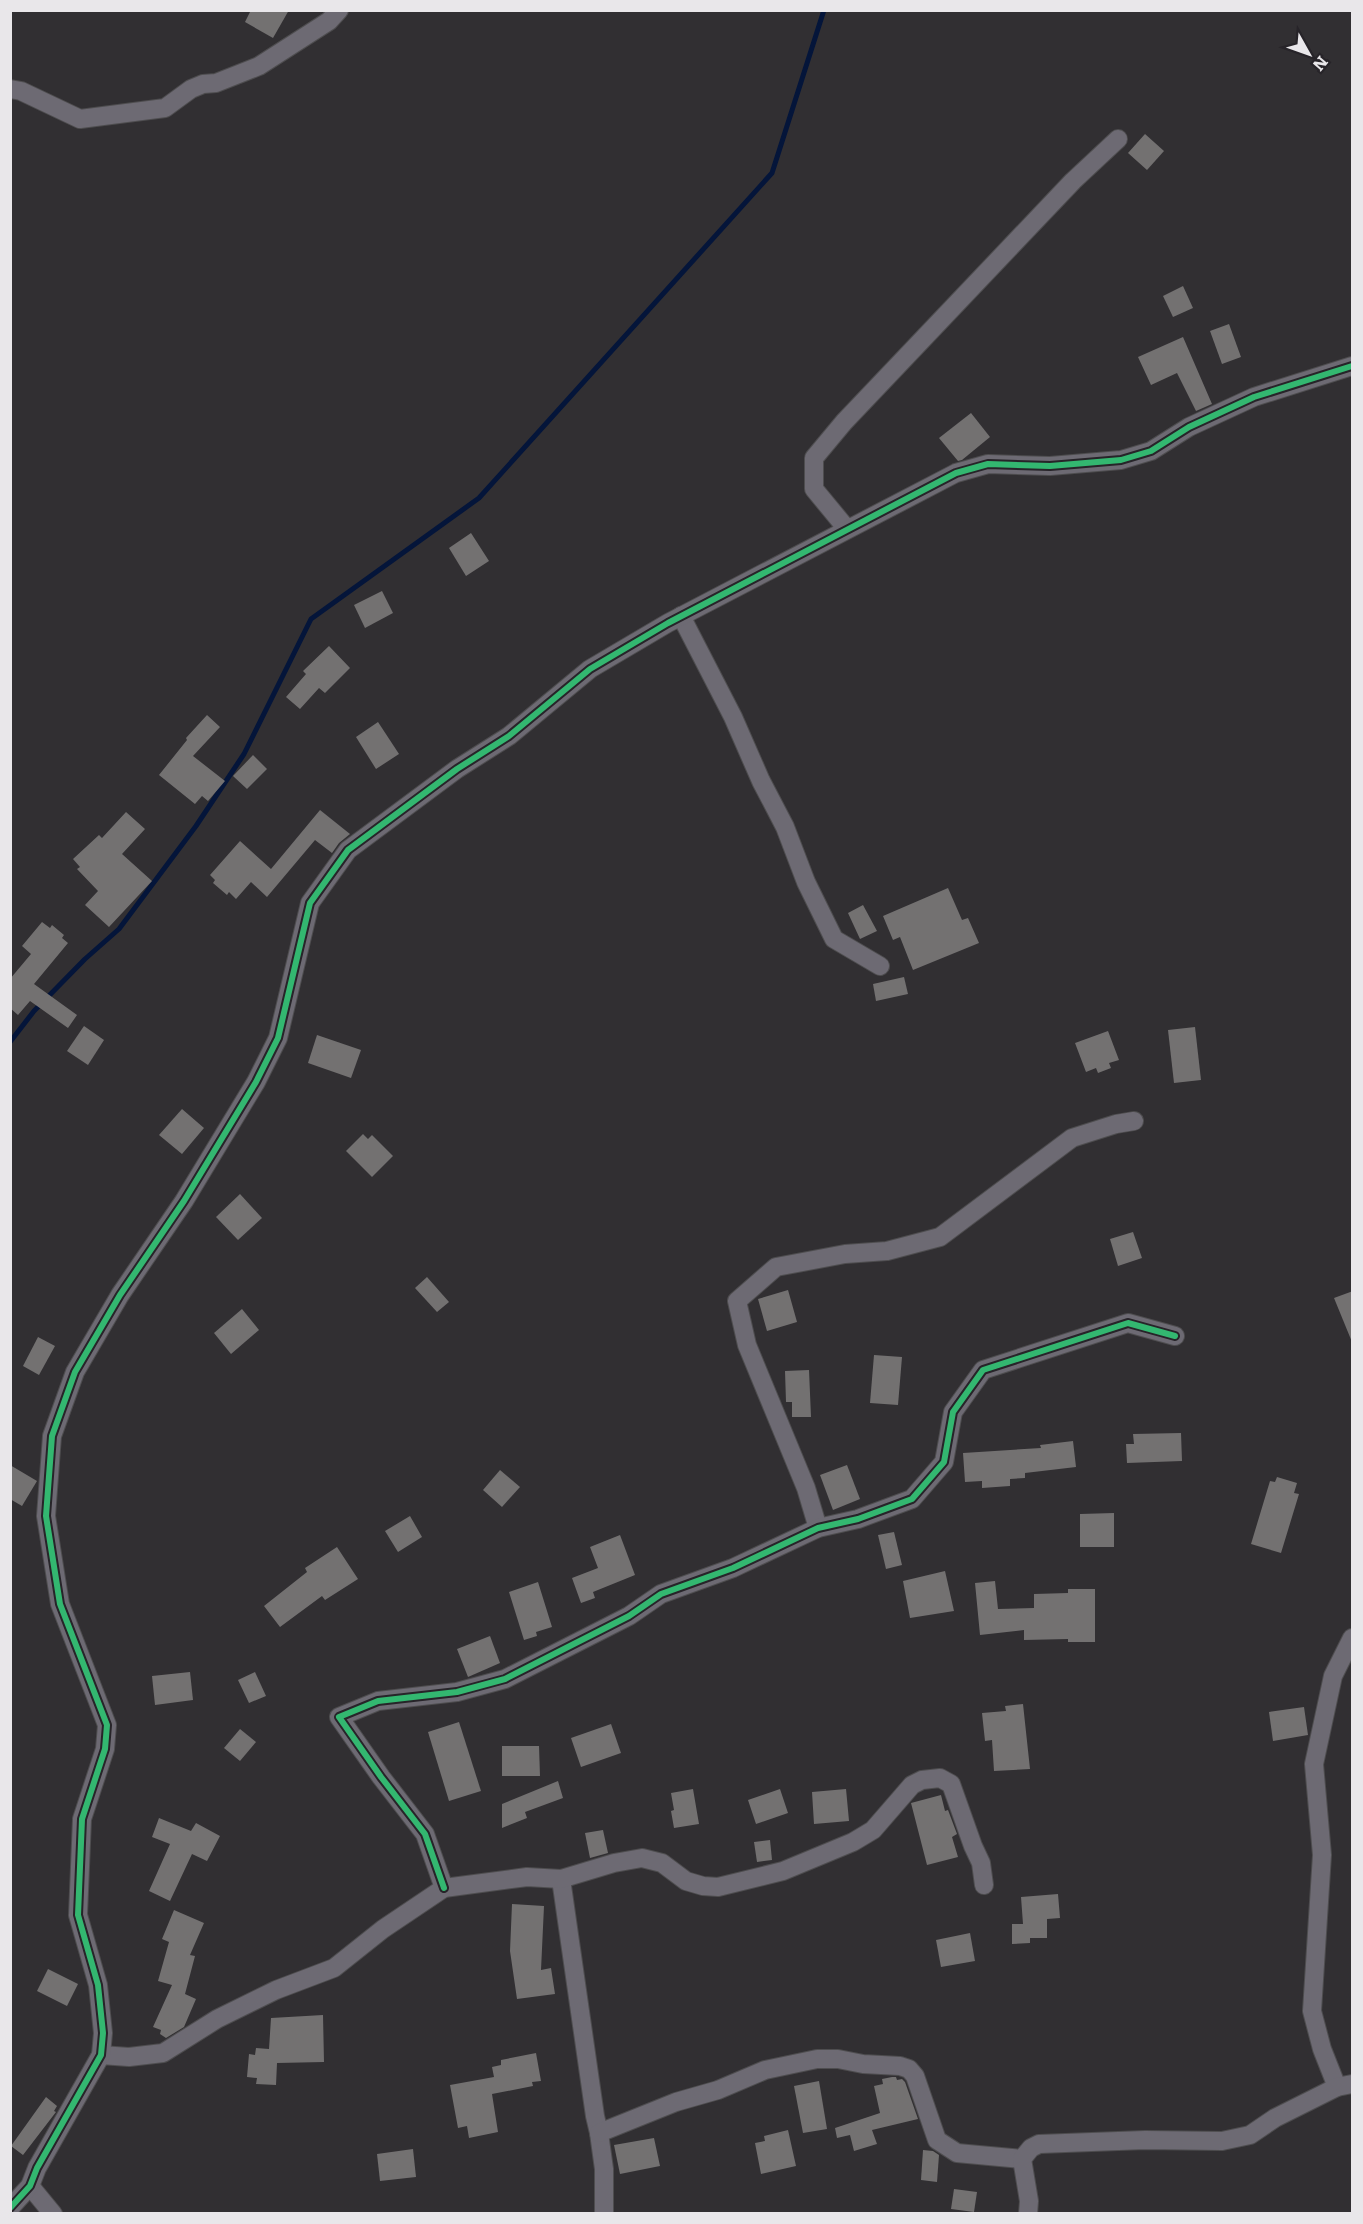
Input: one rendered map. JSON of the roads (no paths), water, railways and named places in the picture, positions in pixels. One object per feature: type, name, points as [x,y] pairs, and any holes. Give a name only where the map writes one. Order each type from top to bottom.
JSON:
[{"type":"street","points":[[10,89],[21,91],[80,119],[165,108],[202,84],[216,83],[259,66],[329,21],[339,10]]},
{"type":"street","points":[[848,529],[814,489],[814,458],[844,422],[1073,181],[1118,140]]},
{"type":"street","points":[[10,2208],[30,2186],[37,2168],[101,2055],[102,2033],[98,1985],[78,1915],[82,1819],[105,1749],[107,1725],[60,1604],[46,1516],[52,1436],[75,1372],[120,1295],[184,1201],[256,1082],[278,1038],[310,903],[348,850],[457,769],[509,736],[590,669],[681,616],[956,473],[988,464],[1050,466],[1120,460],[1151,451],[1189,427],[1254,397],[1353,366]]},
{"type":"street","points":[[681,616],[785,826],[806,882],[834,939],[880,966]]},
{"type":"street","points":[[818,1528],[806,1488],[747,1345],[737,1301],[776,1267],[845,1254],[887,1251],[940,1237],[1072,1138],[1116,1124],[1134,1121]]},
{"type":"street","points":[[444,1888],[425,1834],[339,1717],[378,1701],[457,1692],[505,1679],[629,1616],[661,1594],[733,1568],[818,1528],[858,1519],[912,1499],[944,1462],[953,1412],[983,1370],[1128,1323],[1175,1336]]},
{"type":"street","points":[[1028,2214],[1029,2201],[1022,2160],[1031,2148],[1039,2144],[1145,2140],[1222,2141],[1250,2135],[1275,2118],[1345,2086],[1322,2049],[1312,2011],[1322,1855],[1314,1764],[1333,1676],[1353,1638]]},
{"type":"street","points":[[101,2055],[129,2057],[163,2053],[217,2019],[276,1990],[334,1968],[382,1929],[444,1888],[527,1877],[561,1879],[642,1857],[662,1863],[686,1881],[718,1887],[783,1871],[853,1842],[873,1830],[912,1785],[922,1780],[940,1778],[951,1784],[981,1863],[984,1885]]},
{"type":"street","points":[[561,1879],[604,2169],[604,2214]]},
{"type":"street","points":[[599,2133],[676,2102],[718,2090],[765,2070],[817,2059],[838,2059],[909,2069],[915,2076],[937,2140],[957,2153],[1022,2160]]},
{"type":"street","points":[[30,2186],[53,2214]]},
{"type":"waterway","points":[[10,1042],[34,1011],[85,959],[119,929],[196,826],[244,754],[311,619],[479,498],[772,173],[824,10]]}]
